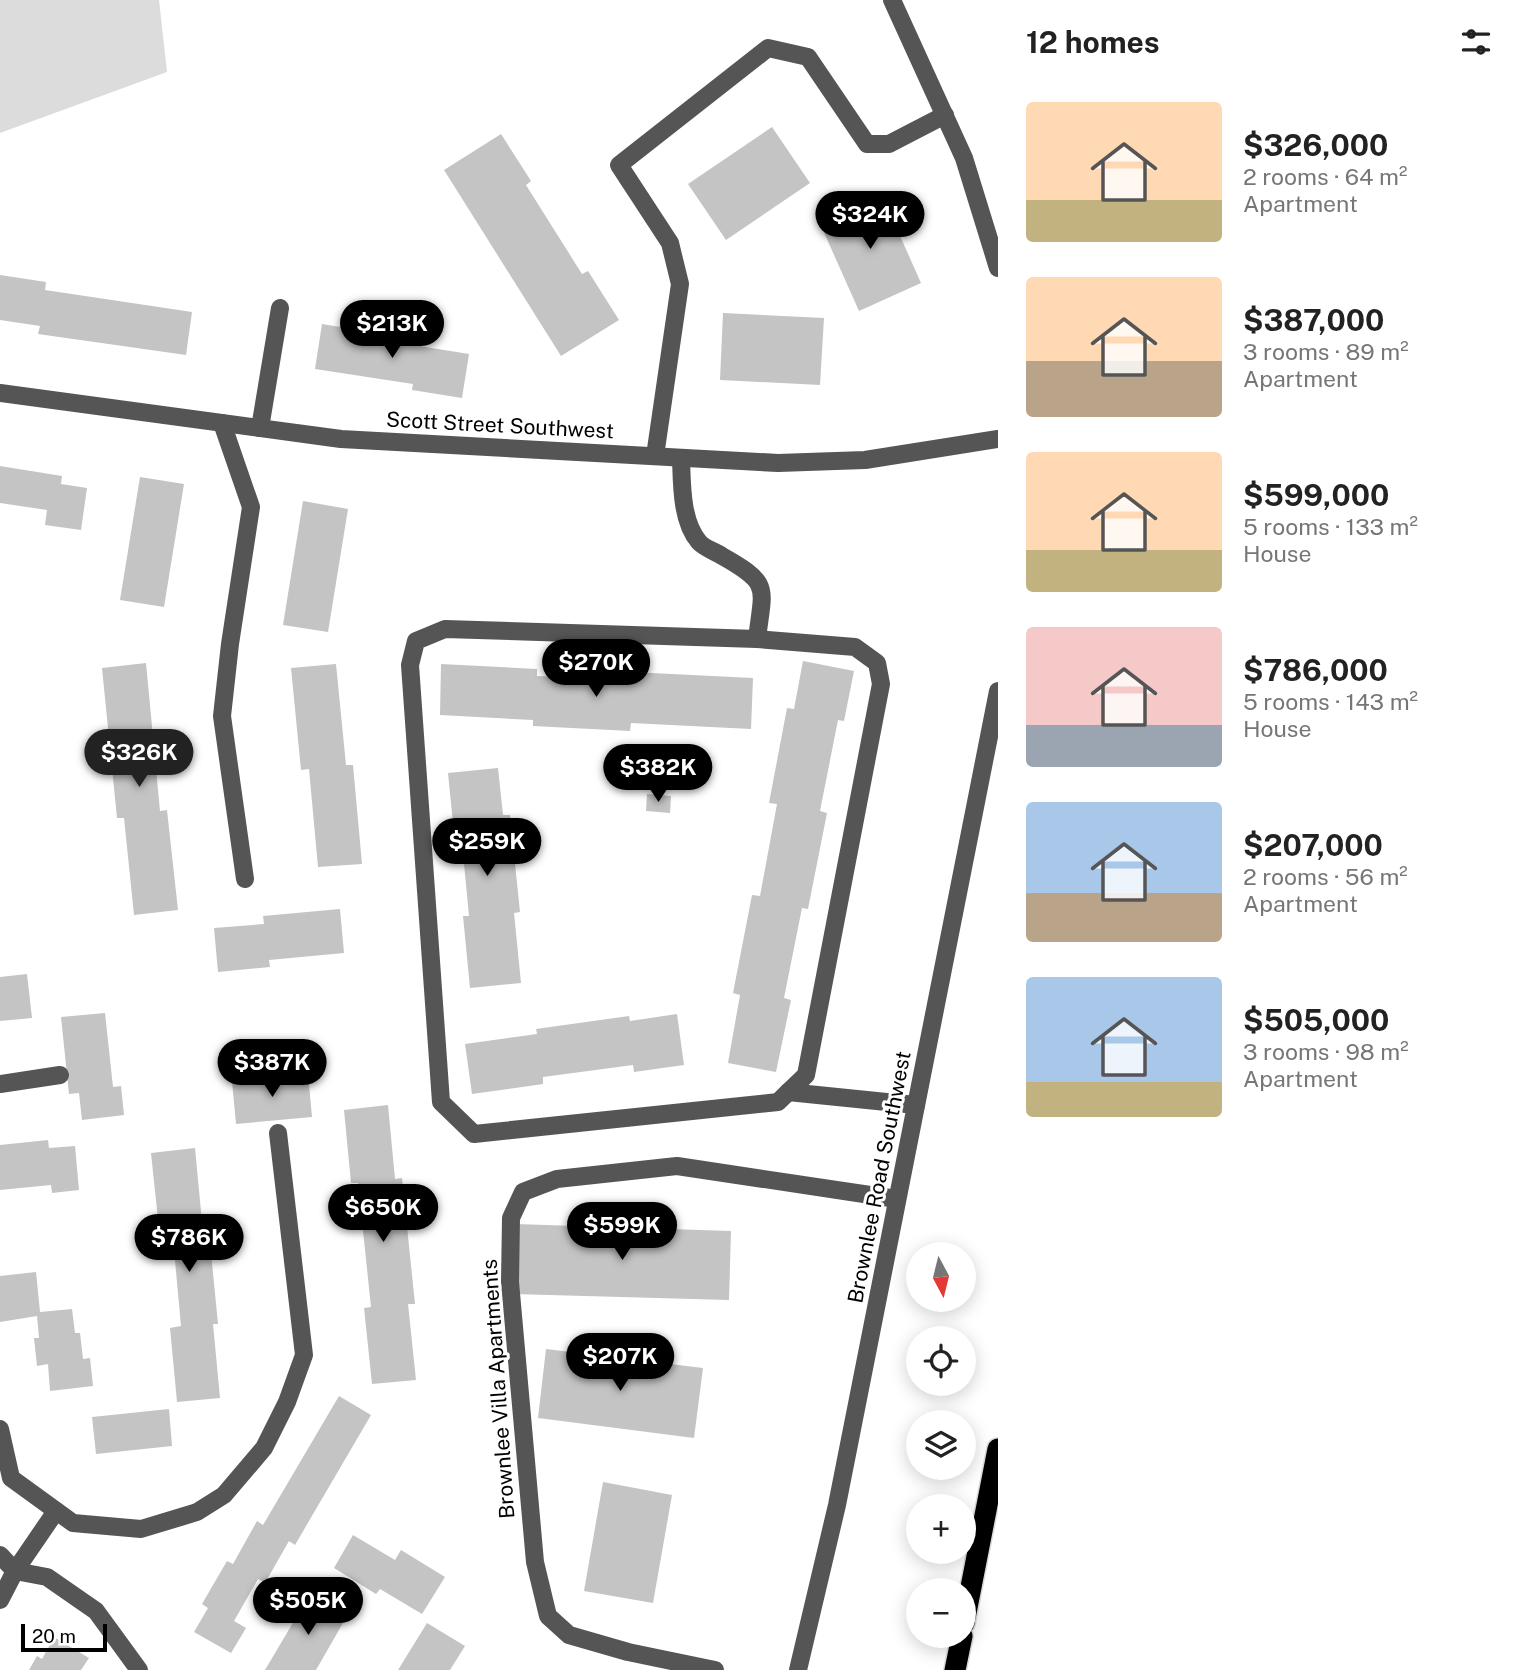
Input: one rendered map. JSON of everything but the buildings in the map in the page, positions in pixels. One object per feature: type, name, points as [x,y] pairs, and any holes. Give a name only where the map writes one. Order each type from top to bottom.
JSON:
[{"type":"highway","points":[[973,1578],[998,1449]]},
{"type":"highway","points":[[955,1670],[960,1648]]},
{"type":"street","points":[[892,0],[964,158],[998,268]]},
{"type":"street","points":[[655,456],[680,284],[670,243],[619,165],[768,48],[808,57],[867,144],[888,144],[945,115]]},
{"type":"street","points":[[260,428],[280,308]]},
{"type":"street","name":"Scott Street Southwest","points":[[0,393],[341,439],[778,463],[865,460],[998,439]]},
{"type":"street","points":[[222,423],[251,507],[222,716],[245,879]]},
{"type":"street","points":[[681,458],[686,513],[699,542],[742,567],[758,580],[762,589],[757,639]]},
{"type":"street","points":[[445,629],[757,639],[855,647],[877,663],[881,684],[806,1075],[788,1092],[778,1102],[474,1134],[441,1102],[410,665],[416,641],[445,629]]},
{"type":"street","name":"Brownlee Road Southwest","points":[[798,1670],[837,1505],[998,691]]},
{"type":"street","points":[[0,1084],[60,1075]]},
{"type":"street","points":[[788,1092],[916,1105]]},
{"type":"street","points":[[0,1429],[11,1478],[73,1524],[141,1529],[197,1513],[224,1495],[264,1448],[287,1402],[304,1355],[278,1133]]},
{"type":"street","name":"Brownlee Villa Apartments","points":[[715,1670],[628,1652],[569,1635],[548,1616],[535,1562],[532,1535],[510,1282],[511,1217],[523,1192],[557,1179],[677,1166],[897,1199]]},
{"type":"street","points":[[0,1600],[15,1572],[56,1511]]},
{"type":"street","points":[[0,1555],[15,1572],[47,1577],[96,1612],[139,1670]]},
{"type":"shaded area","points":[[0,0],[159,0],[167,72],[0,133]]}]
